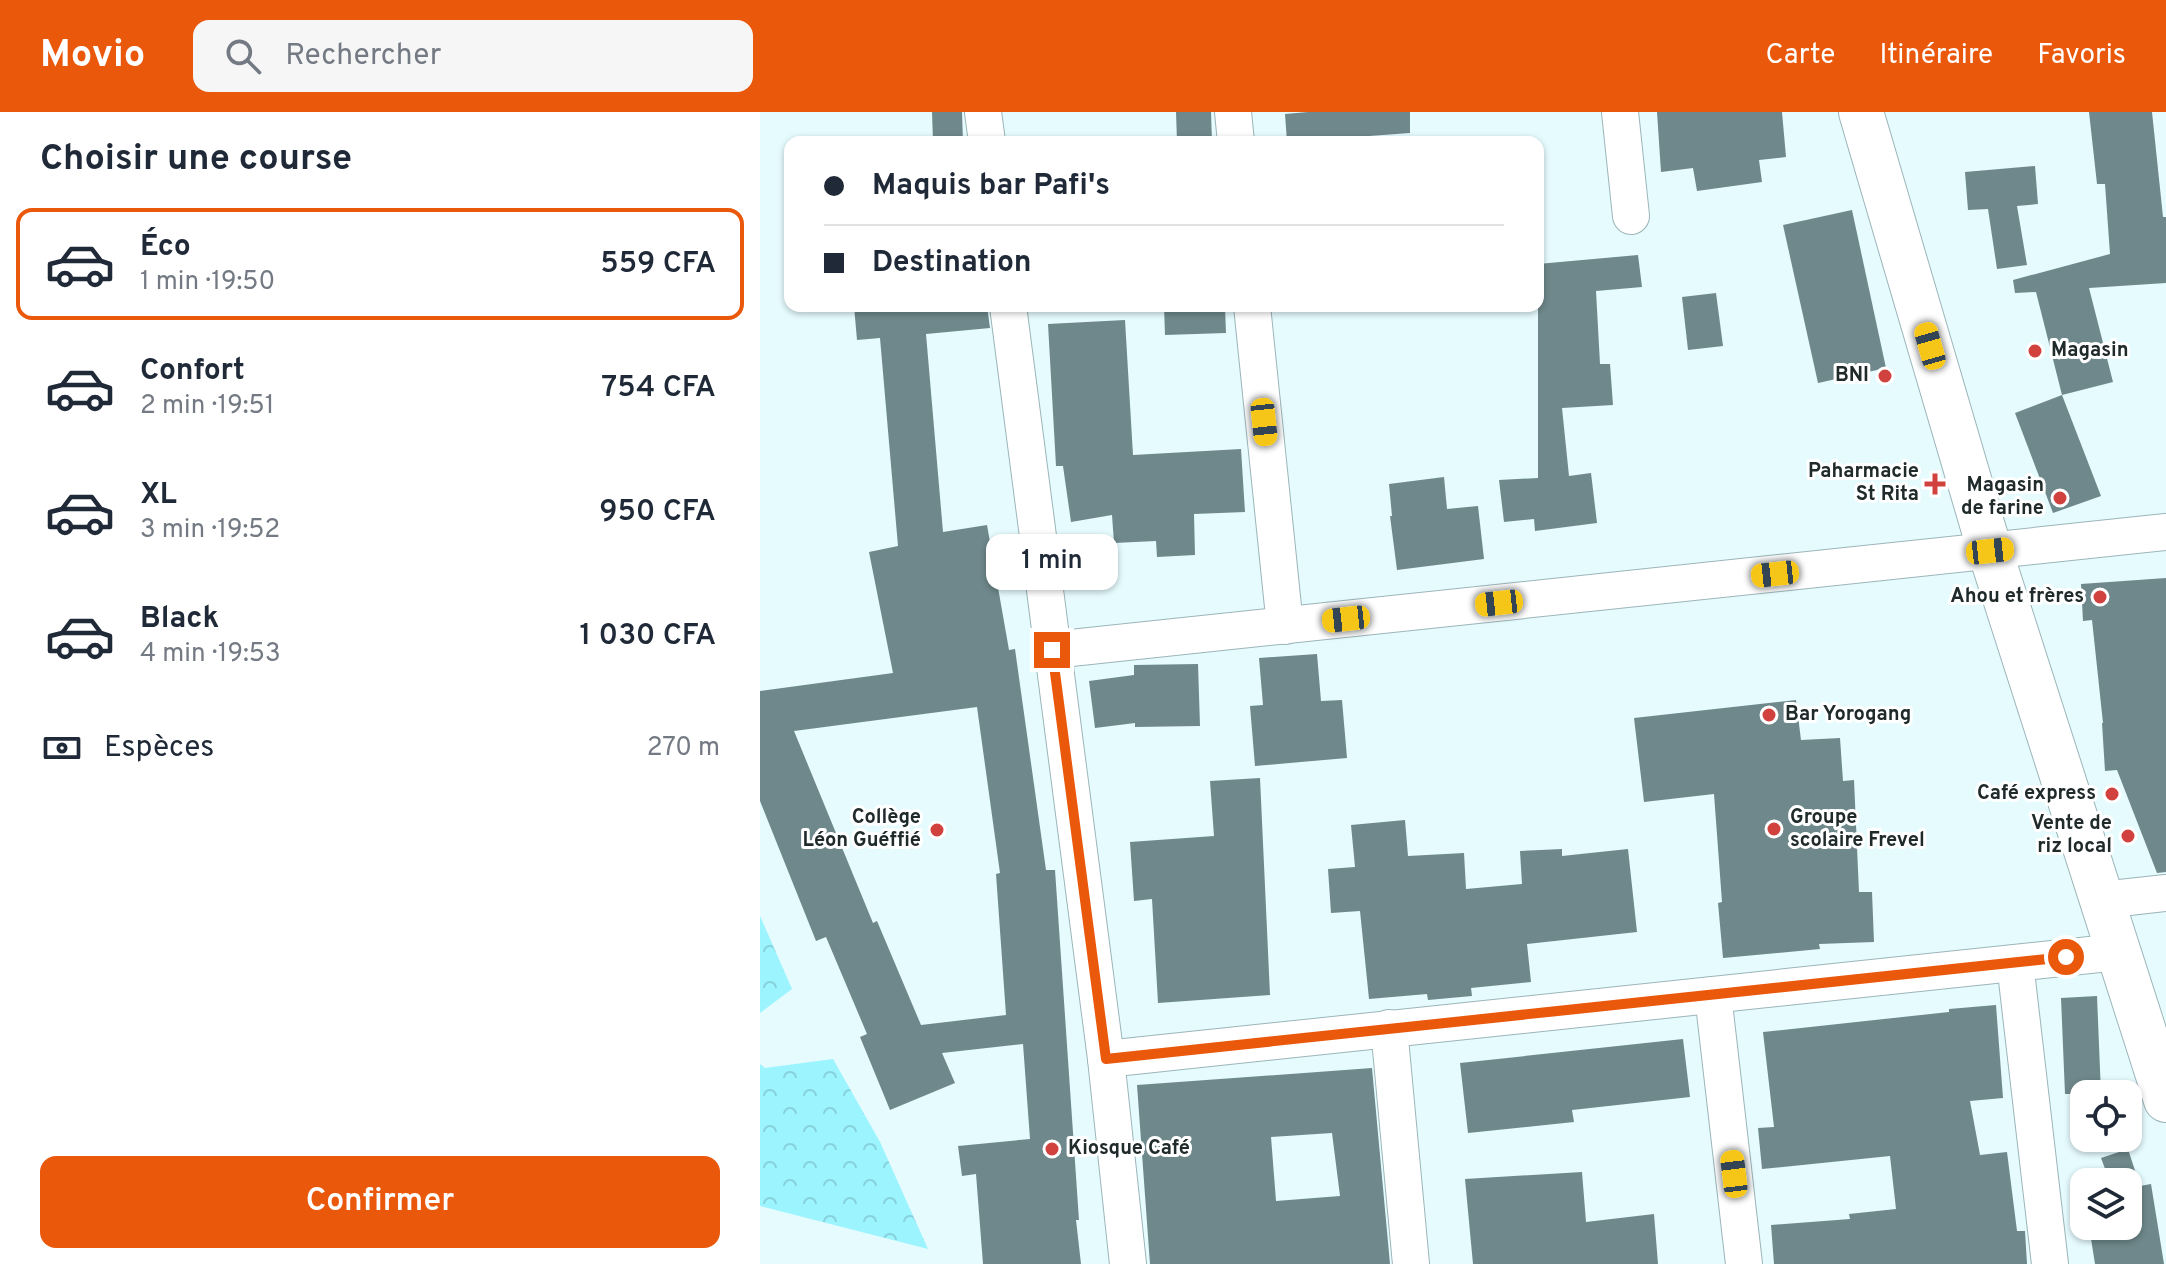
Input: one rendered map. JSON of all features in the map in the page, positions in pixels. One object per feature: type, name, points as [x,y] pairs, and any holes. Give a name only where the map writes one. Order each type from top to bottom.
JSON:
[{"type":"main road","points":[[1861,112],[1990,551],[2166,1100]]},
{"type":"street","points":[[983,112],[986,136]]},
{"type":"street","points":[[1233,112],[1235,136]]},
{"type":"street","points":[[1620,112],[1631,216]]},
{"type":"street","points":[[1009,312],[1106,1059],[1128,1264]]},
{"type":"street","points":[[1253,312],[1285,626]]},
{"type":"street","points":[[1052,650],[2166,532]]},
{"type":"street","points":[[2102,900],[2166,893]]},
{"type":"street","points":[[1106,1059],[2118,952]]},
{"type":"street","points":[[2015,963],[2050,1264]]},
{"type":"street","points":[[1713,995],[1744,1264]]},
{"type":"street","points":[[1389,1028],[1411,1264]]},
{"type":"green space","points":[[760,916],[792,989],[760,1013]]},
{"type":"green space","points":[[833,1059],[880,1142],[928,1249],[760,1206],[760,1064],[765,1068]]},
{"type":"building","points":[[932,112],[962,112],[963,136],[933,136]]},
{"type":"building","points":[[1176,112],[1211,112],[1212,136],[1177,136]]},
{"type":"building","points":[[1410,112],[1410,133],[1287,136],[1285,114]]},
{"type":"building","points":[[1657,112],[1782,112],[1786,157],[1759,160],[1762,182],[1697,191],[1693,168],[1661,172]]},
{"type":"building","points":[[2089,112],[2152,112],[2163,217],[2166,217],[2166,283],[2089,288],[2113,382],[2062,395],[2036,292],[2015,293],[2013,280],[2110,254],[2105,184],[2097,184]]},
{"type":"building","points":[[2035,166],[2038,204],[2017,206],[2027,265],[1997,269],[1988,209],[1968,210],[1965,172]]},
{"type":"building","points":[[1852,210],[1886,368],[1818,383],[1783,225]]},
{"type":"building","points":[[1638,255],[1642,287],[1596,291],[1600,364],[1610,364],[1613,405],[1562,408],[1569,476],[1591,473],[1597,523],[1535,531],[1534,519],[1504,522],[1499,480],[1538,478],[1538,312],[1544,312],[1544,263]]},
{"type":"building","points":[[1716,293],[1723,346],[1688,350],[1682,297]]},
{"type":"building","points":[[855,312],[988,312],[990,328],[926,334],[943,532],[987,525],[1009,650],[1015,649],[1046,870],[1055,870],[1081,1264],[983,1264],[976,1174],[962,1176],[958,1146],[1030,1139],[1023,1044],[942,1053],[955,1083],[890,1110],[860,1037],[867,1034],[826,937],[816,941],[760,801],[760,691],[893,673],[869,552],[898,546],[880,338],[857,340]],"holes":[[[977,707],[1000,873],[996,874],[1006,1015],[921,1025],[877,921],[873,923],[794,731]]]},
{"type":"building","points":[[1164,312],[1225,312],[1226,333],[1165,335]]},
{"type":"building","points":[[1125,320],[1133,455],[1241,449],[1245,512],[1194,514],[1195,555],[1157,557],[1156,541],[1114,543],[1112,515],[1071,522],[1063,466],[1056,466],[1048,324]]},
{"type":"building","points":[[2062,395],[2101,496],[2053,513],[2015,413]]},
{"type":"building","points":[[1444,477],[1447,509],[1478,506],[1484,559],[1397,570],[1389,484]]},
{"type":"building","points":[[2166,578],[2166,872],[2157,873],[2117,770],[2105,771],[2092,620],[2083,621],[2081,584]]},
{"type":"building","points":[[1317,654],[1321,701],[1342,700],[1347,758],[1255,766],[1250,706],[1263,705],[1259,658]]},
{"type":"building","points":[[1198,664],[1200,726],[1135,727],[1135,723],[1095,728],[1089,681],[1134,675],[1134,665]]},
{"type":"building","points":[[1796,700],[1801,740],[1840,738],[1843,781],[1854,780],[1859,892],[1872,892],[1874,942],[1819,944],[1820,949],[1723,958],[1714,794],[1644,802],[1634,718]]},
{"type":"building","points":[[1260,778],[1270,995],[1158,1003],[1152,899],[1134,901],[1130,842],[1214,836],[1210,781]]},
{"type":"building","points":[[1405,820],[1408,856],[1464,853],[1466,889],[1522,884],[1520,851],[1562,849],[1562,856],[1628,849],[1637,932],[1527,944],[1531,982],[1471,988],[1472,996],[1428,1000],[1427,994],[1369,999],[1360,911],[1331,913],[1328,869],[1355,867],[1351,825]]},
{"type":"building","points":[[2097,996],[2100,1080],[2070,1080],[2070,1094],[2065,1094],[2061,998]]},
{"type":"building","points":[[1996,1005],[2003,1098],[1970,1101],[1980,1155],[2007,1152],[2017,1231],[2025,1231],[2027,1264],[1774,1264],[1771,1225],[1850,1219],[1849,1214],[1896,1209],[1890,1156],[1762,1169],[1758,1128],[1774,1127],[1763,1032]]},
{"type":"building","points":[[1683,1039],[1690,1097],[1572,1110],[1574,1122],[1468,1133],[1460,1063]]},
{"type":"building","points":[[1372,1068],[1390,1264],[1150,1264],[1137,1085]],"holes":[[[1332,1133],[1340,1196],[1276,1201],[1271,1137]]]},
{"type":"building","points":[[2129,1152],[2134,1168],[2105,1168],[2101,1158]]},
{"type":"building","points":[[1582,1172],[1586,1222],[1654,1214],[1658,1264],[1473,1264],[1465,1179]]},
{"type":"building","points":[[2151,1184],[2164,1264],[2095,1264],[2091,1240],[2142,1240],[2142,1186]]},
{"type":"place","name":"Magasin","points":[[2035,351]]},
{"type":"place","name":"BNI","points":[[1885,376]]},
{"type":"place","name":"Paharmacie St Rita","points":[[1935,484]]},
{"type":"place","name":"Magasin de farine","points":[[2060,498]]},
{"type":"place","name":"Ahou et frères","points":[[2100,597]]},
{"type":"place","name":"Bar Yorogang","points":[[1769,715]]},
{"type":"place","name":"Café express","points":[[2112,794]]},
{"type":"place","name":"Groupe scolaire Frevel","points":[[1774,829]]},
{"type":"place","name":"Collège Léon Guéffié","points":[[937,830]]},
{"type":"place","name":"Vente de riz local","points":[[2128,836]]},
{"type":"place","name":"Kiosque Café","points":[[1052,1149]]},
{"type":"route","points":[[1052,650],[1106,1059],[2066,957]]}]
